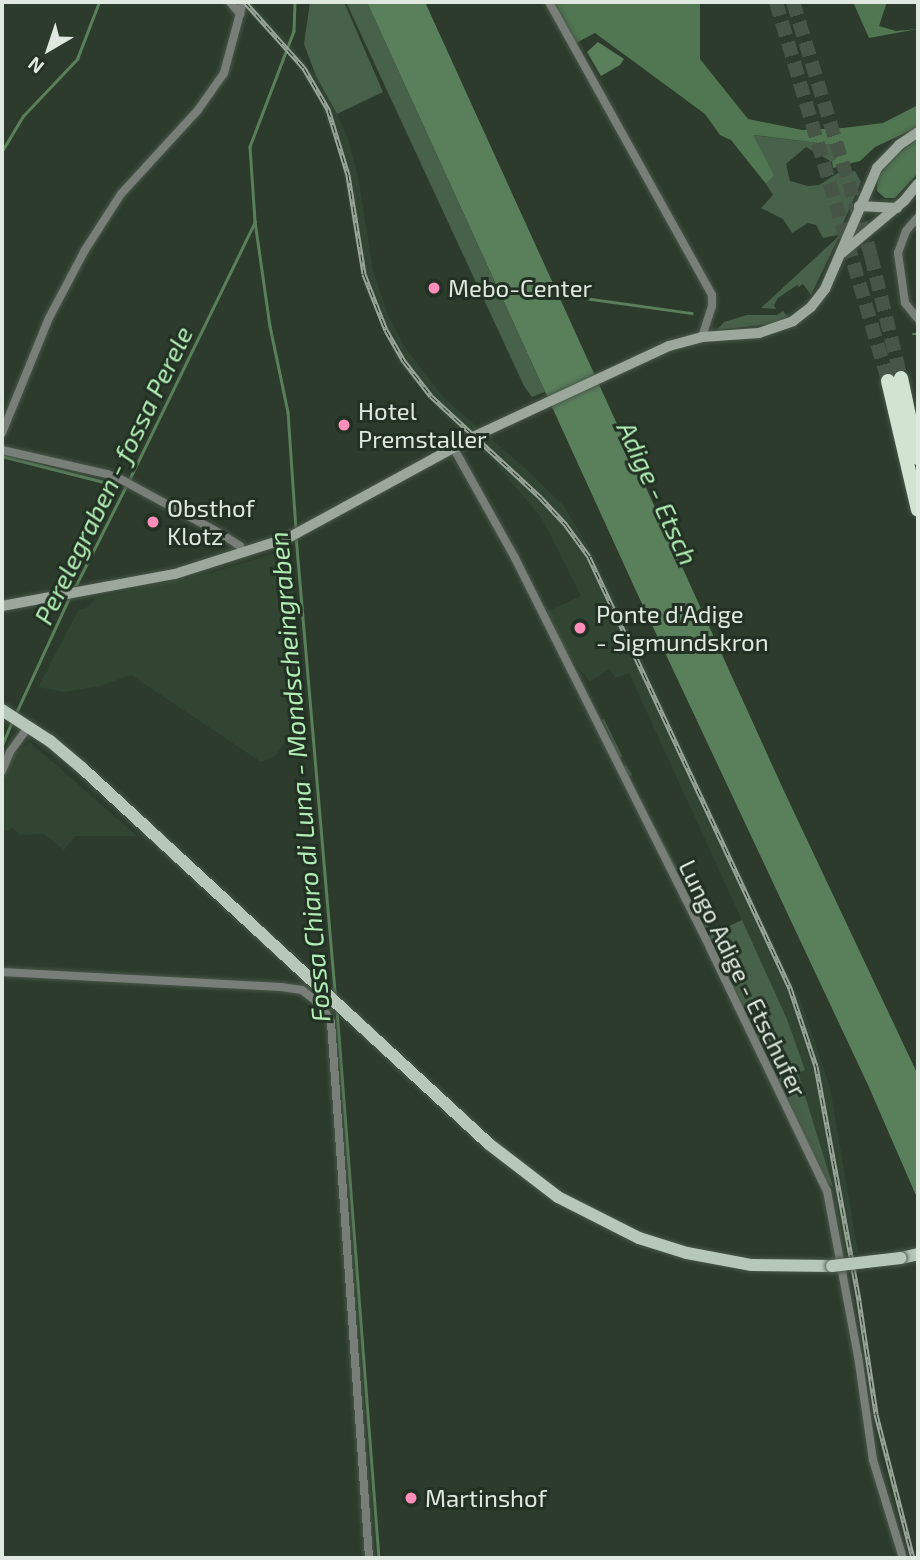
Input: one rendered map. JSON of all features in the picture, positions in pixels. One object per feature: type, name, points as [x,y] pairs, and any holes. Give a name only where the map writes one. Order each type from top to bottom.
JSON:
[{"type":"highway","points":[[918,458],[895,379],[918,510]]},
{"type":"main road","points":[[2,606],[175,574],[288,538],[453,447],[669,346],[702,337],[759,333],[793,321],[811,307],[825,289],[865,190],[886,157],[918,132]]},
{"type":"main road","points":[[840,255],[874,223],[897,208],[918,184]]},
{"type":"main road","points":[[865,190],[878,208]]},
{"type":"main road","points":[[859,206],[897,208]]},
{"type":"main road","points":[[854,218],[874,223]]},
{"type":"main road","points":[[4,711],[24,723],[82,768],[489,1144],[558,1197],[639,1238],[718,1260],[785,1267],[832,1266],[918,1254]]},
{"type":"street","points":[[230,2],[240,14]]},
{"type":"street","points":[[2,433],[69,277],[121,194],[214,89],[224,73],[243,2]]},
{"type":"street","points":[[549,2],[712,295],[712,306],[702,337]]},
{"type":"street","points":[[918,217],[906,231],[898,253],[905,303],[918,319]]},
{"type":"street","name":"Lungo Adige - Etschufer","points":[[453,447],[521,569],[710,948],[827,1191],[858,1356],[873,1460],[903,1558]]},
{"type":"street","points":[[2,450],[124,481],[223,535],[240,546],[243,552]]},
{"type":"street","points":[[2,771],[24,723]]},
{"type":"street","points":[[2,972],[281,987],[302,990],[321,1005],[331,1022],[369,1558]]},
{"type":"shaded area","points":[[237,2],[252,2],[292,46],[316,76],[337,114],[348,138],[359,181],[373,270],[388,315],[404,346],[443,397],[563,505],[597,561],[804,1009],[830,1087],[858,1253],[842,1254],[833,1187],[797,1073],[804,1070],[787,1019],[629,673],[616,678],[609,669],[590,682],[565,650],[548,611],[581,596],[559,552],[541,517],[495,463],[443,415],[398,363],[364,287],[340,157],[319,101],[289,55]]},
{"type":"shaded area","points":[[310,2],[344,2],[383,92],[337,114],[316,76],[304,44]]},
{"type":"shaded area","points":[[346,2],[367,2],[545,392],[532,397],[524,386]]},
{"type":"shaded area","points":[[367,2],[425,2],[784,791],[918,1075],[918,1200],[868,1085],[637,593]]},
{"type":"shaded area","points":[[552,2],[700,2],[700,59],[748,119],[802,130],[843,128],[883,123],[918,105],[918,127],[875,147],[860,161],[833,168],[832,162],[841,153],[842,146],[753,135],[774,175],[766,184],[731,140],[720,135],[705,114],[595,33],[576,43]]},
{"type":"shaded area","points":[[853,2],[887,2],[879,26],[896,31],[918,29],[869,38]]},
{"type":"shaded area","points":[[598,42],[624,59],[620,65],[601,76],[587,52]]},
{"type":"shaded area","points":[[752,135],[842,146],[841,153],[832,162],[806,147],[786,164],[790,181],[808,186],[819,185],[838,173],[855,171],[861,182],[838,235],[823,238],[816,225],[808,223],[792,233],[783,219],[761,208],[773,195],[766,184],[773,174]]},
{"type":"shaded area","points":[[916,140],[918,173],[895,198],[885,198],[877,191],[878,178],[892,158]]},
{"type":"shaded area","points":[[840,235],[811,295],[803,284],[799,287],[797,285],[778,298],[774,305],[776,309],[761,308]]},
{"type":"shaded area","points":[[783,311],[787,316],[776,323],[717,330],[724,322],[747,315],[777,315]]},
{"type":"shaded area","points":[[289,549],[304,716],[275,756],[261,762],[131,675],[100,686],[65,692],[38,687],[79,609],[85,609],[96,598],[214,572]]},
{"type":"shaded area","points":[[604,719],[622,756],[620,758],[623,766],[626,765],[632,775],[628,777],[712,934],[742,920],[787,1019],[805,1070],[798,1073],[833,1187],[826,1181],[792,1117],[607,743],[612,740],[602,720]]},
{"type":"shaded area","points":[[30,742],[137,836],[75,836],[64,850],[44,834],[21,835],[12,828],[6,832],[2,828],[2,780],[12,756]]},
{"type":"waterway","points":[[2,151],[23,116],[77,59],[99,2]]},
{"type":"waterway","name":"Fossa Chiaro di Luna - Mondscheingraben","points":[[295,2],[294,31],[250,147],[255,221],[270,326],[288,412],[296,529]]},
{"type":"waterway","name":"Perelegraben - fossa Perele","points":[[129,480],[255,222]]},
{"type":"waterway","points":[[556,294],[692,313]]},
{"type":"waterway","points":[[913,334],[918,334]]},
{"type":"waterway","points":[[2,456],[112,484]]},
{"type":"waterway","name":"Perelegraben - fossa Perele","points":[[74,589],[126,486]]},
{"type":"waterway","name":"Fossa Chiaro di Luna - Mondscheingraben","points":[[296,536],[335,993]]},
{"type":"waterway","name":"Perelegraben - fossa Perele","points":[[16,713],[69,598]]},
{"type":"waterway","name":"Perelegraben - fossa Perele","points":[[2,745],[12,722]]},
{"type":"waterway","name":"Fossa Chiaro di Luna - Mondscheingraben","points":[[337,1010],[379,1558]]},
{"type":"tunnel","points":[[776,2],[888,381]]},
{"type":"tunnel","points":[[793,2],[871,256],[901,378]]},
{"type":"railway","points":[[245,2],[304,68],[328,109],[348,175],[364,274],[386,330],[404,361],[431,396],[541,498],[566,525],[589,557],[790,988],[816,1066],[859,1301],[876,1414],[913,1558]]},
{"type":"place","name":"Mebo-Center","points":[[434,288]]},
{"type":"place","name":"Hotel Premstaller","points":[[344,425]]},
{"type":"place","name":"Obsthof Klotz","points":[[153,522]]},
{"type":"place","name":"Ponte d'Adige - Sigmundskron","points":[[580,628]]},
{"type":"place","name":"Martinshof","points":[[411,1498]]},
{"type":"water label","name":"Adige - Etsch","points":[[658,493]]}]
